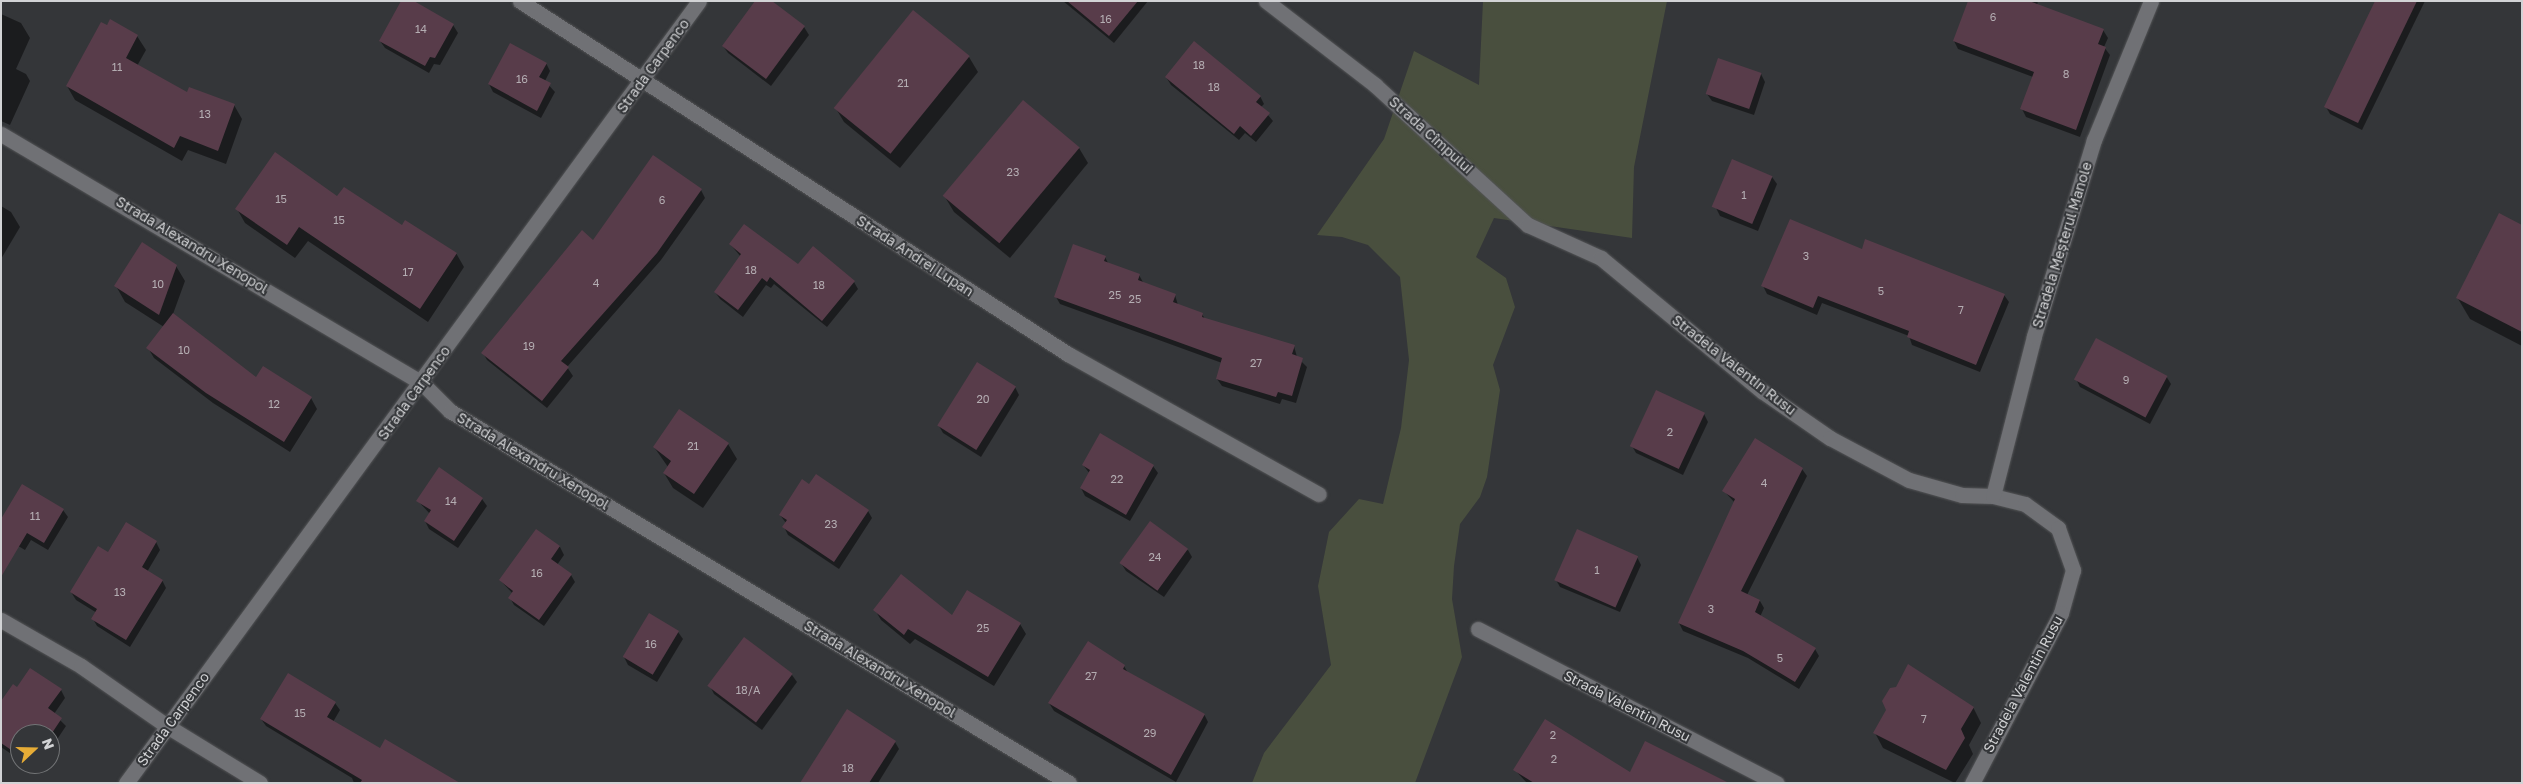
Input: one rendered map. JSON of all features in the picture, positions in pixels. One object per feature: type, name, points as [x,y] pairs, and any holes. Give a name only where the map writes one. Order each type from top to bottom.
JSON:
[{"type":"street","name":"Strada Andrei Lupan","points":[[520,1],[1068,354],[1319,494]]},
{"type":"street","name":"Strada Carpenco","points":[[126,783],[166,726],[422,382],[699,1]]},
{"type":"street","name":"Strada Cîmpului","points":[[1266,1],[1375,85],[1528,226],[1601,258]]},
{"type":"street","name":"Stradela Meșterul Manole","points":[[1993,496],[2034,336],[2094,140],[2151,1]]},
{"type":"street","name":"Strada Alexandru Xenopol","points":[[1,134],[422,382],[450,411],[1069,783]]},
{"type":"street","name":"Stradela Valentin Rusu","points":[[1601,258],[1762,391],[1830,438],[1909,480],[1962,495],[1993,496],[2025,504],[2058,528],[2066,545],[2073,570],[2061,613],[1972,783]]},
{"type":"street","points":[[1,620],[81,666],[166,726],[260,783]]},
{"type":"street","name":"Strada Valentin Rusu","points":[[1478,629],[1777,783]]},
{"type":"green space","points":[[1483,1],[1667,1],[1634,167],[1632,238],[1494,218],[1476,257],[1506,278],[1515,307],[1493,365],[1500,390],[1487,477],[1480,497],[1460,524],[1454,566],[1452,599],[1462,657],[1415,783],[1252,783],[1264,753],[1331,665],[1318,586],[1329,532],[1359,499],[1383,504],[1401,428],[1409,360],[1400,277],[1368,245],[1342,237],[1317,235],[1384,139],[1414,51],[1479,85]]},
{"type":"building","points":[[401,1],[414,1],[454,24],[435,58],[430,57],[425,66],[379,41]]},
{"type":"building","points":[[755,1],[772,1],[805,26],[766,79],[722,46]]},
{"type":"building","points":[[1067,1],[1138,1],[1109,36]]},
{"type":"building","points":[[1968,1],[2029,1],[2104,29],[2098,44],[2106,47],[2076,130],[2020,109],[2034,72],[1953,41]]},
{"type":"building","points":[[2375,1],[2417,1],[2358,123],[2324,107]]},
{"type":"building","points":[[913,10],[970,56],[890,154],[834,108]]},
{"type":"building","points":[[110,19],[138,35],[126,58],[187,92],[189,87],[235,104],[218,151],[180,136],[174,148],[66,86],[101,22],[107,25]]},
{"type":"building","points":[[1194,41],[1261,96],[1256,102],[1270,113],[1251,136],[1240,126],[1234,134],[1165,77]]},
{"type":"building","points":[[510,43],[547,63],[539,77],[551,83],[537,111],[488,84]]},
{"type":"building","points":[[1718,58],[1761,73],[1749,109],[1706,94]]},
{"type":"building","points":[[1023,100],[1080,148],[999,243],[943,196]]},
{"type":"building","points":[[275,152],[337,196],[344,187],[402,225],[405,220],[457,253],[420,309],[299,227],[287,245],[235,209]]},
{"type":"building","points":[[653,155],[702,189],[657,253],[561,361],[569,367],[542,401],[481,353],[582,230],[593,240]]},
{"type":"building","points":[[1732,159],[1773,176],[1752,224],[1712,207]]},
{"type":"building","points":[[2499,213],[2522,225],[2522,332],[2456,298]]},
{"type":"building","points":[[1790,219],[1862,249],[1865,239],[2005,294],[1976,365],[1907,337],[1909,331],[1818,296],[1813,308],[1761,286]]},
{"type":"building","points":[[744,224],[798,264],[813,246],[855,281],[822,321],[770,277],[767,282],[762,278],[738,310],[714,292],[741,254],[729,244]]},
{"type":"building","points":[[142,242],[177,265],[159,315],[114,286]]},
{"type":"building","points":[[1073,244],[1106,256],[1104,261],[1140,274],[1138,280],[1176,294],[1173,302],[1203,313],[1202,317],[1295,345],[1292,354],[1303,358],[1292,396],[1278,392],[1276,397],[1216,379],[1222,358],[1054,297]]},
{"type":"building","points":[[173,313],[256,377],[263,366],[312,397],[284,442],[206,393],[146,348]]},
{"type":"building","points":[[2096,338],[2168,376],[2145,418],[2074,379]]},
{"type":"building","points":[[977,362],[1016,386],[976,450],[937,426]]},
{"type":"building","points":[[1656,390],[1705,413],[1679,469],[1630,446]]},
{"type":"building","points":[[679,409],[729,443],[694,494],[663,473],[671,461],[653,447]]},
{"type":"building","points":[[1100,433],[1154,465],[1126,515],[1080,488],[1090,470],[1082,465]]},
{"type":"building","points":[[1755,438],[1803,468],[1741,591],[1760,600],[1755,612],[1816,648],[1795,682],[1743,651],[1678,623],[1735,499],[1722,491]]},
{"type":"building","points":[[439,467],[483,498],[454,541],[424,521],[431,510],[416,501]]},
{"type":"building","points":[[816,474],[869,510],[834,562],[782,527],[787,520],[779,515],[802,479],[809,484]]},
{"type":"building","points":[[22,484],[64,509],[44,543],[27,533],[1,577],[1,519]]},
{"type":"building","points":[[1150,521],[1188,549],[1157,591],[1119,563]]},
{"type":"building","points":[[126,522],[157,541],[142,567],[163,580],[126,640],[91,619],[97,609],[70,592],[98,546],[108,552]]},
{"type":"building","points":[[536,529],[560,546],[551,559],[572,574],[539,620],[508,598],[513,591],[499,580]]},
{"type":"building","points":[[1577,529],[1638,556],[1615,607],[1554,580]]},
{"type":"building","points":[[901,574],[952,615],[967,590],[1021,623],[988,677],[908,629],[904,635],[873,610]]},
{"type":"building","points":[[649,613],[679,631],[653,675],[623,657]]},
{"type":"building","points":[[744,637],[793,674],[756,722],[707,686]]},
{"type":"building","points":[[1088,641],[1125,665],[1123,669],[1205,714],[1171,775],[1048,703]]},
{"type":"building","points":[[1908,664],[1974,707],[1961,729],[1965,738],[1946,770],[1873,733],[1886,710],[1882,701],[1890,688],[1896,687]]},
{"type":"building","points":[[30,668],[62,689],[48,708],[62,718],[58,724],[10,724],[10,749],[1,743],[1,701],[13,684],[17,687]]},
{"type":"building","points":[[288,673],[336,702],[327,717],[380,748],[385,739],[460,783],[360,783],[362,780],[260,719]]},
{"type":"building","points":[[847,709],[896,741],[869,783],[800,783]]},
{"type":"building","points":[[1545,719],[1630,772],[1645,741],[1729,783],[1534,783],[1513,770]]}]
